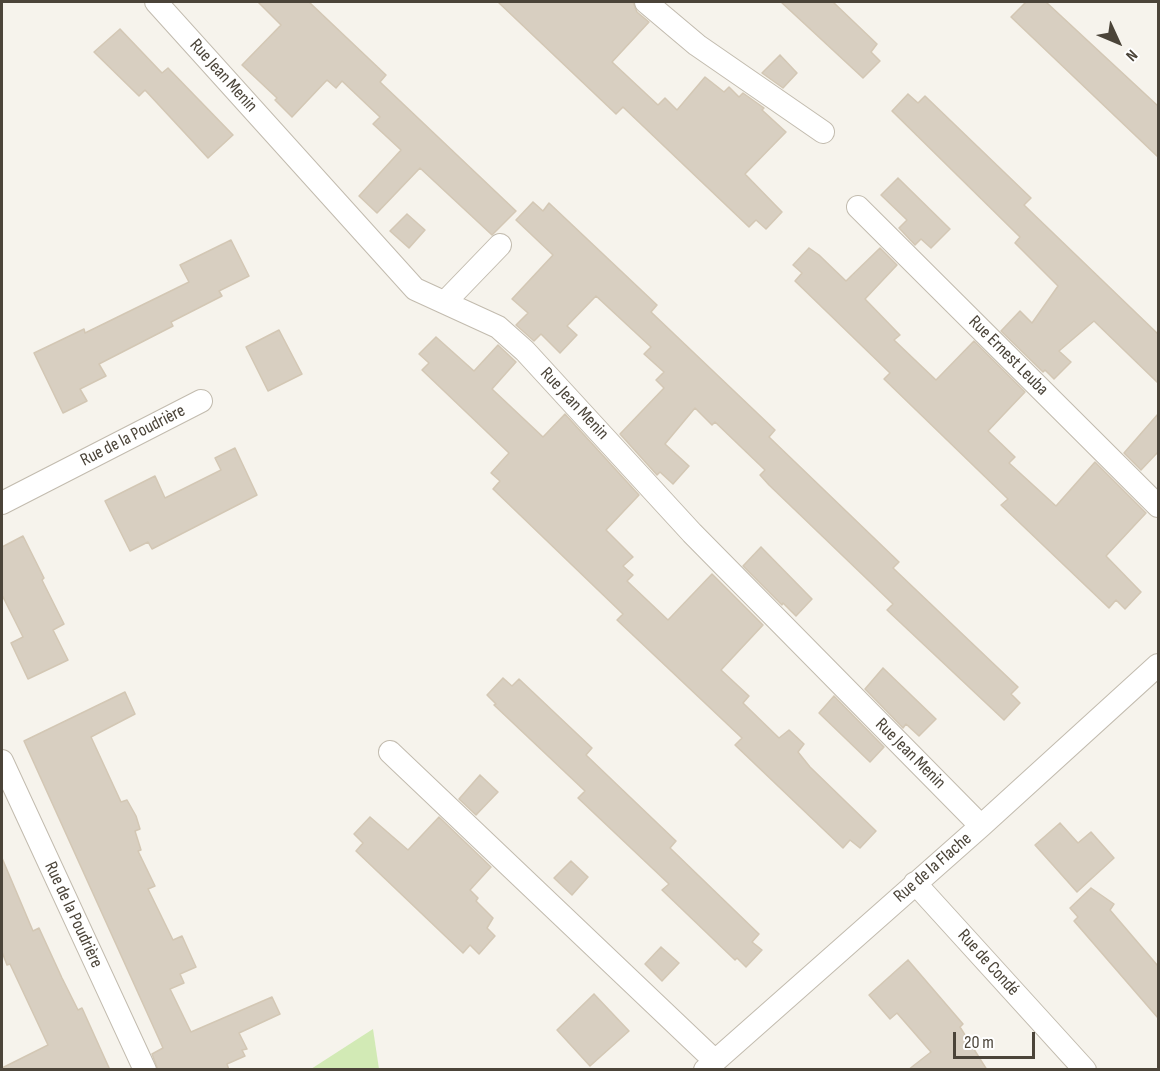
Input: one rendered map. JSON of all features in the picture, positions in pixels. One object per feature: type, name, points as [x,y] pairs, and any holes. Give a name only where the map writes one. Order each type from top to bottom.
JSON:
[{"type":"street","name":"Rue Jean Menin","points":[[156,2],[415,289],[498,327],[525,351],[692,533],[981,826]]},
{"type":"street","points":[[646,2],[698,45],[823,132]]},
{"type":"street","name":"Rue Ernest Leuba","points":[[858,207],[1158,506]]},
{"type":"street","points":[[446,302],[500,245]]},
{"type":"street","name":"Rue de la Poudrière","points":[[2,503],[201,401]]},
{"type":"street","name":"Rue de la Flache","points":[[710,1065],[981,826],[1158,665]]},
{"type":"street","points":[[390,752],[710,1065]]},
{"type":"street","name":"Rue de la Poudrière","points":[[2,761],[145,1070]]},
{"type":"street","name":"Rue de Condé","points":[[915,883],[1085,1070]]},
{"type":"green space","points":[[373,1029],[379,1069],[311,1069]]},
{"type":"building","points":[[258,2],[309,2],[386,75],[380,82],[516,211],[492,235],[420,168],[377,213],[359,196],[401,150],[373,124],[380,117],[342,81],[336,88],[327,80],[292,117],[275,100],[277,98],[242,65],[281,25]]},
{"type":"building","points":[[498,2],[633,2],[637,12],[649,22],[612,62],[658,105],[665,98],[677,110],[705,77],[724,92],[729,87],[739,97],[743,93],[764,108],[762,110],[786,132],[745,174],[782,212],[766,229],[756,220],[749,227],[623,107],[616,114]]},
{"type":"building","points":[[781,2],[833,2],[877,44],[871,52],[880,61],[863,78]]},
{"type":"building","points":[[1026,2],[1046,2],[1158,106],[1158,157],[1011,17]]},
{"type":"building","points":[[120,29],[162,73],[168,68],[233,135],[208,158],[145,90],[139,96],[94,52]]},
{"type":"building","points":[[780,55],[797,73],[783,88],[762,73]]},
{"type":"building","points":[[908,94],[918,103],[925,96],[1031,198],[1024,205],[1158,334],[1158,383],[1094,321],[1059,351],[1071,362],[1054,379],[1045,370],[1043,372],[1001,331],[1020,311],[1032,323],[1058,286],[1015,243],[1020,237],[892,111]]},
{"type":"building","points":[[898,178],[950,229],[931,248],[921,239],[915,245],[899,228],[907,220],[881,195]]},
{"type":"building","points":[[533,202],[543,211],[549,203],[657,305],[651,312],[775,430],[769,437],[899,562],[893,568],[1018,687],[1011,694],[1020,703],[1004,720],[887,610],[893,604],[769,485],[760,475],[765,470],[715,422],[712,425],[695,408],[665,444],[689,466],[673,484],[660,472],[657,475],[620,434],[664,388],[656,380],[664,372],[644,354],[651,347],[596,296],[567,326],[577,335],[560,353],[541,334],[534,341],[516,325],[528,313],[512,299],[553,255],[516,220]]},
{"type":"building","points":[[407,214],[425,230],[409,248],[390,231]]},
{"type":"building","points":[[231,240],[249,276],[219,291],[222,296],[171,322],[173,326],[99,364],[106,376],[80,389],[87,401],[63,413],[34,353],[84,329],[85,333],[189,282],[180,265]]},
{"type":"building","points":[[809,248],[846,281],[880,248],[897,265],[865,299],[900,335],[894,340],[936,380],[974,341],[1025,392],[988,431],[1015,457],[1009,463],[1056,506],[1095,462],[1146,513],[1106,556],[1141,592],[1125,609],[1116,600],[1109,608],[1001,505],[1008,499],[884,379],[890,373],[795,281],[802,273],[793,265]]},
{"type":"building","points":[[279,330],[302,374],[268,391],[246,347]]},
{"type":"building","points":[[436,337],[474,371],[498,345],[516,362],[492,389],[543,437],[565,414],[639,495],[606,530],[633,557],[623,566],[633,575],[627,581],[668,620],[712,574],[763,625],[721,670],[749,696],[743,703],[779,738],[789,730],[804,744],[798,752],[810,767],[876,831],[860,848],[850,840],[843,848],[735,745],[742,738],[617,620],[623,614],[493,489],[500,481],[491,473],[509,453],[422,370],[429,363],[419,354]]},
{"type":"building","points":[[1158,414],[1158,452],[1141,470],[1124,453]]},
{"type":"building","points":[[235,448],[257,495],[152,549],[148,542],[130,551],[105,501],[155,476],[165,498],[221,470],[215,458]]},
{"type":"building","points":[[23,536],[64,624],[53,630],[68,660],[28,679],[11,643],[23,637],[2,595],[2,547]]},
{"type":"building","points":[[761,547],[812,599],[796,616],[743,566]]},
{"type":"building","points":[[883,668],[936,719],[919,736],[906,724],[903,728],[865,689]]},
{"type":"building","points":[[503,678],[512,686],[519,679],[592,748],[586,755],[676,841],[670,848],[759,934],[752,942],[762,950],[746,967],[737,958],[735,960],[662,890],[669,884],[578,798],[585,791],[494,705],[496,704],[487,695]]},
{"type":"building","points":[[125,692],[135,714],[91,737],[121,802],[127,800],[136,816],[140,829],[135,831],[141,850],[138,851],[155,886],[148,889],[173,940],[182,936],[196,967],[180,974],[184,983],[170,989],[191,1032],[272,997],[280,1014],[239,1033],[247,1049],[242,1050],[245,1056],[227,1064],[229,1070],[158,1070],[152,1054],[163,1048],[24,741]]},
{"type":"building","points":[[834,696],[884,747],[870,762],[819,713]]},
{"type":"building","points":[[480,775],[498,792],[476,815],[459,799]]},
{"type":"building","points":[[370,817],[408,850],[439,817],[491,867],[470,890],[478,898],[476,901],[493,918],[487,928],[495,936],[479,954],[470,945],[463,953],[356,851],[363,843],[354,834]]},
{"type":"building","points":[[1060,823],[1078,843],[1091,832],[1114,858],[1077,892],[1035,845]]},
{"type":"building","points":[[2,858],[33,931],[39,928],[78,1010],[82,1008],[110,1070],[2,1070],[48,1045],[10,964],[7,965],[2,952]]},
{"type":"building","points":[[571,861],[588,877],[572,895],[554,878]]},
{"type":"building","points":[[1091,888],[1114,904],[1110,910],[1158,966],[1158,1018],[1074,921],[1078,917],[1070,908]]},
{"type":"building","points":[[661,947],[679,963],[662,981],[645,964]]},
{"type":"building","points":[[908,960],[963,1024],[960,1027],[987,1070],[908,1070],[931,1052],[897,1013],[890,1019],[869,995]]},
{"type":"building","points":[[594,994],[629,1031],[590,1066],[557,1030]]}]
